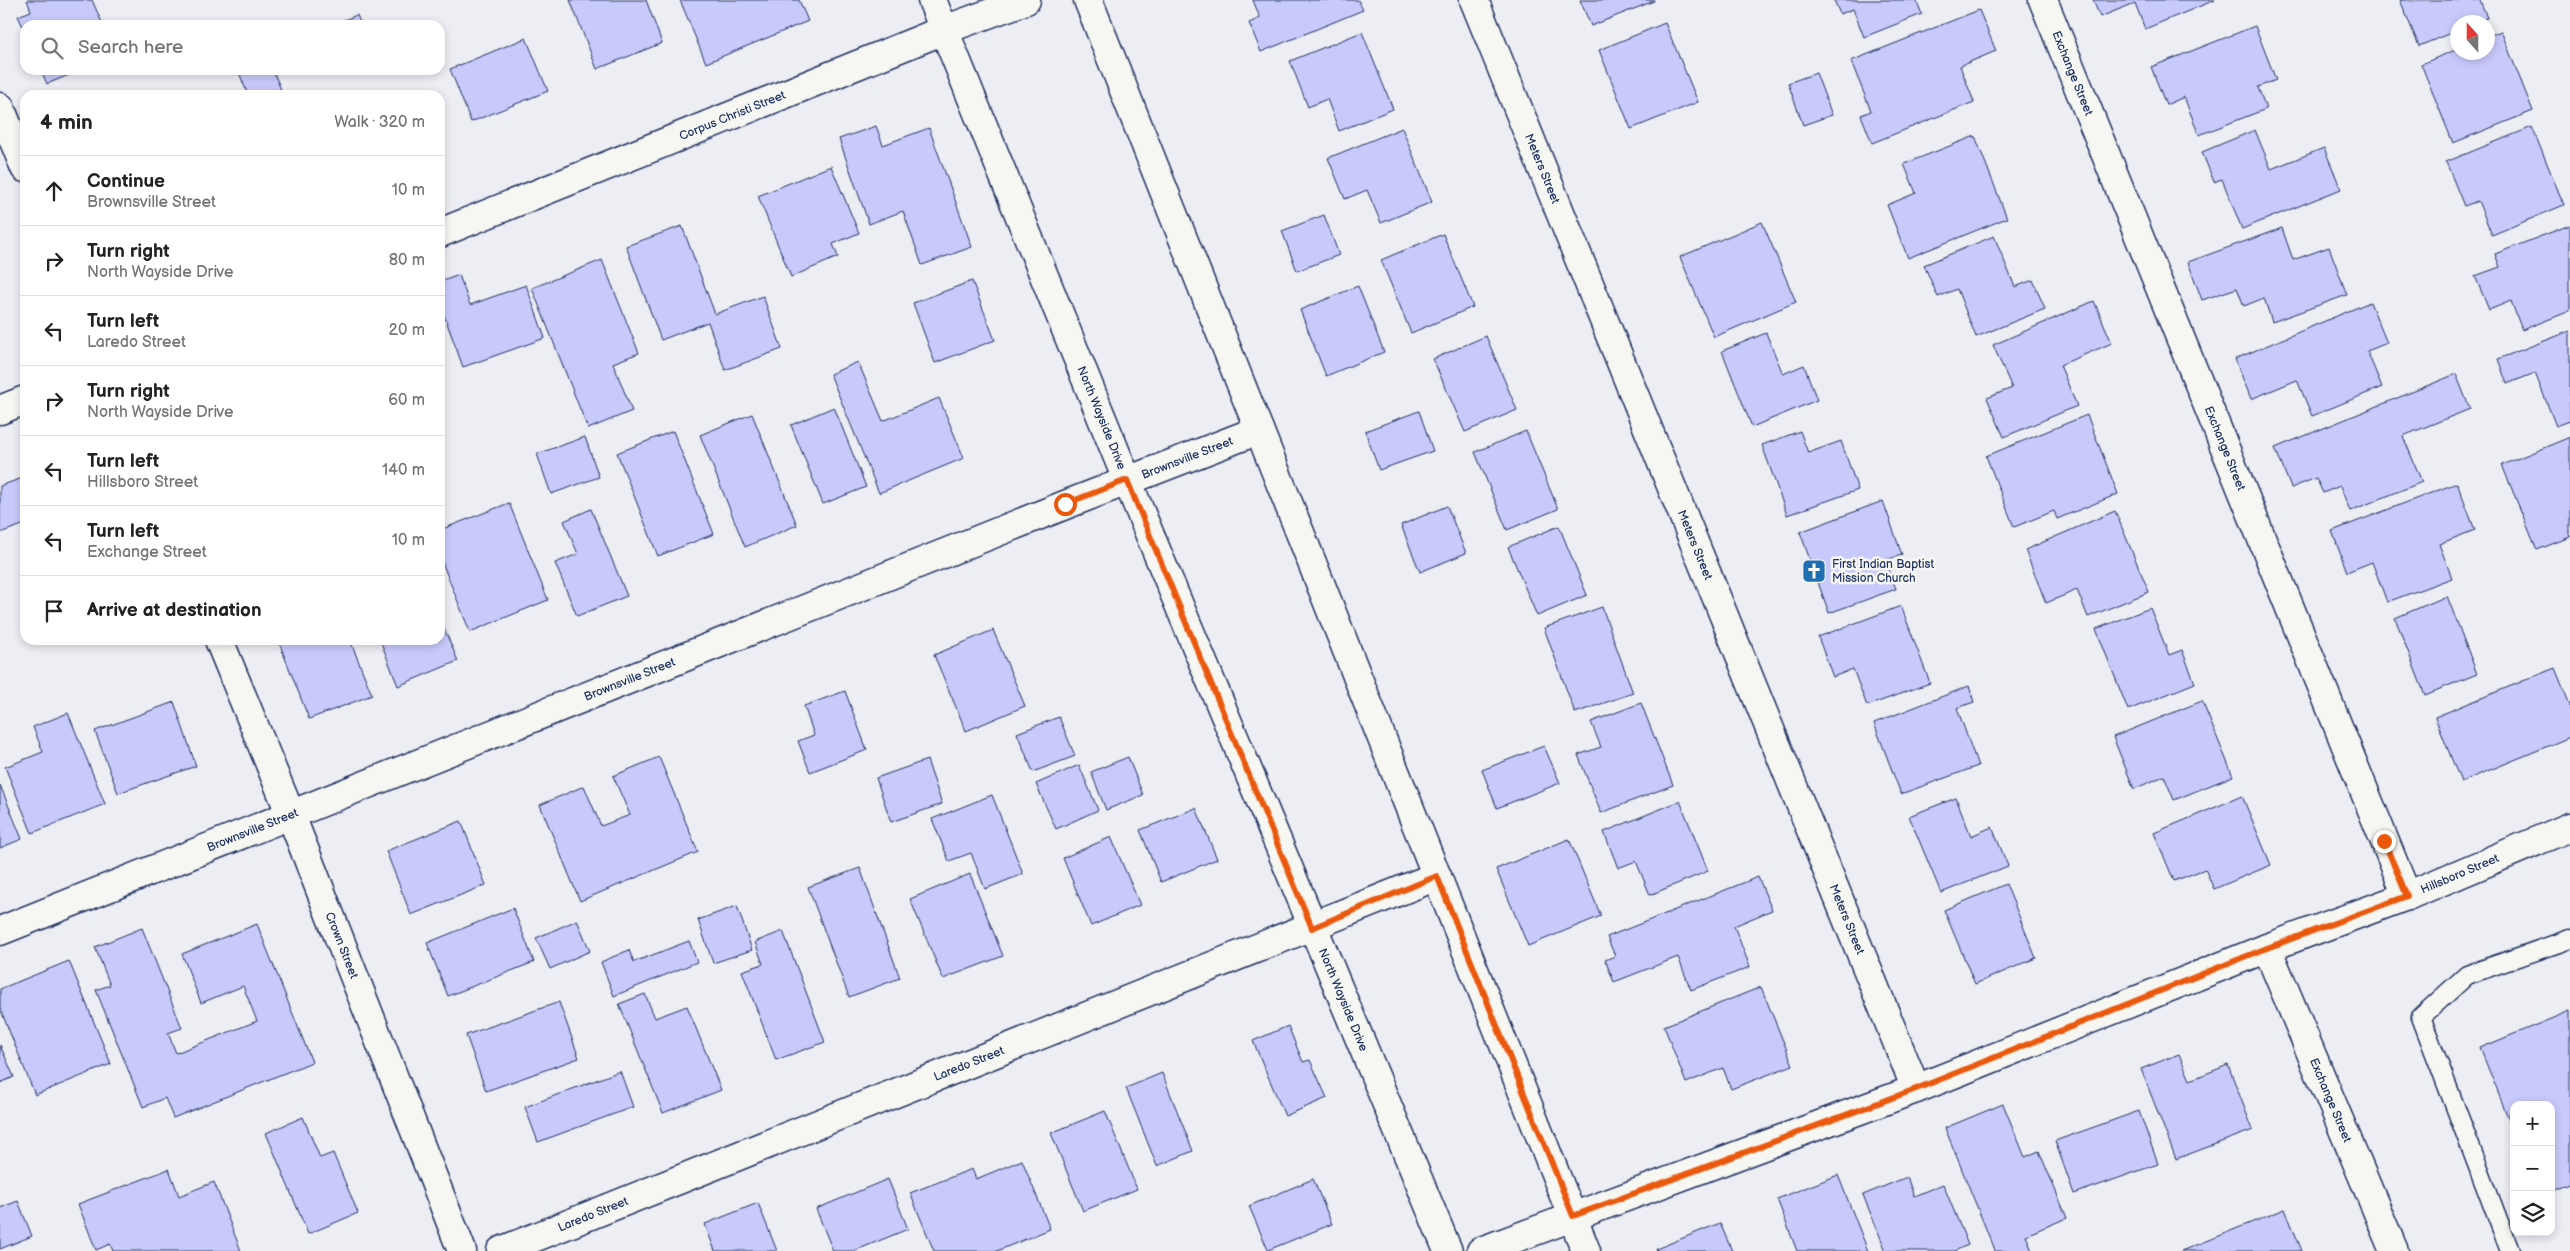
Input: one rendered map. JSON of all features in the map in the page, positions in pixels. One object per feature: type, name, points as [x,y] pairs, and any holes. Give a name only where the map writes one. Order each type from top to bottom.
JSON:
[{"type":"street","name":"North Wayside Drive","points":[[932,0],[1127,480],[1448,1251]]},
{"type":"street","name":"Corpus Christi Street","points":[[445,231],[944,30],[1026,0]]},
{"type":"street","points":[[1088,0],[1586,1251]]},
{"type":"street","name":"Meters Street","points":[[1474,0],[1916,1089]]},
{"type":"street","name":"Exchange Street","points":[[2043,0],[2407,896]]},
{"type":"street","points":[[0,107],[20,156]]},
{"type":"street","points":[[0,410],[20,402]]},
{"type":"street","name":"Brownsville Street","points":[[0,931],[290,813],[1127,480],[1259,430]]},
{"type":"street","name":"Crown Street","points":[[220,645],[290,813],[462,1251]]},
{"type":"street","name":"Hillsboro Street","points":[[1481,1251],[1916,1089],[2267,948],[2407,896],[2570,827]]},
{"type":"street","name":"Laredo Street","points":[[501,1251],[1312,928],[1437,876]]},
{"type":"street","name":"Exchange Street","points":[[2267,948],[2394,1251]]},
{"type":"lane","points":[[2510,1251],[2421,1017],[2467,975],[2570,939]]},
{"type":"building","points":[[27,0],[92,0],[101,20],[20,20],[18,16],[31,11]]},
{"type":"building","points":[[570,0],[646,0],[662,43],[597,69]]},
{"type":"building","points":[[680,0],[799,0],[808,21],[706,63]]},
{"type":"building","points":[[1253,0],[1358,0],[1363,10],[1261,52],[1249,23],[1260,18]]},
{"type":"building","points":[[1580,0],[1654,0],[1654,1],[1591,26]]},
{"type":"building","points":[[1834,0],[1916,0],[1922,14],[1864,37],[1853,9],[1840,14]]},
{"type":"building","points":[[2093,0],[2215,0],[2145,29],[2135,3],[2100,17]]},
{"type":"building","points":[[2400,0],[2480,0],[2486,15],[2450,15],[2450,33],[2419,46]]},
{"type":"building","points":[[1979,10],[1996,51],[1960,66],[1974,102],[1872,143],[1861,115],[1871,111],[1851,61]]},
{"type":"building","points":[[357,15],[359,20],[344,20]]},
{"type":"building","points":[[1665,23],[1698,102],[1631,129],[1599,50]]},
{"type":"building","points":[[2255,26],[2276,80],[2258,87],[2266,109],[2199,135],[2184,97],[2166,105],[2151,67]]},
{"type":"building","points":[[2501,31],[2533,111],[2453,143],[2421,64],[2450,52],[2450,60],[2495,60],[2495,33]]},
{"type":"building","points":[[1362,32],[1393,109],[1339,131],[1327,99],[1308,107],[1290,61]]},
{"type":"building","points":[[526,38],[548,91],[471,122],[450,69]]},
{"type":"building","points":[[1816,73],[1832,115],[1803,125],[1788,83]]},
{"type":"building","points":[[43,75],[69,75],[47,84]]},
{"type":"building","points":[[240,75],[275,75],[281,90],[246,90]]},
{"type":"building","points":[[876,126],[883,145],[929,128],[972,247],[922,265],[903,211],[869,224],[839,139]]},
{"type":"building","points":[[2532,127],[2564,205],[2492,235],[2478,201],[2464,206],[2446,162]]},
{"type":"building","points":[[1402,128],[1432,202],[1381,223],[1367,190],[1345,199],[1328,158]]},
{"type":"building","points":[[2255,130],[2271,169],[2324,148],[2341,189],[2242,229],[2222,179],[2214,182],[2202,152]]},
{"type":"building","points":[[1975,136],[2007,218],[1908,258],[1887,205],[1916,193],[1904,164]]},
{"type":"building","points":[[831,166],[859,233],[833,244],[838,257],[791,277],[758,196]]},
{"type":"building","points":[[1324,215],[1339,255],[1297,271],[1282,231]]},
{"type":"building","points":[[1762,222],[1796,302],[1714,337],[1680,257]]},
{"type":"building","points":[[2570,225],[2570,311],[2522,330],[2511,301],[2489,310],[2475,276],[2500,267],[2495,254]]},
{"type":"building","points":[[682,226],[715,314],[763,296],[782,349],[725,370],[708,322],[661,340],[626,246]]},
{"type":"building","points":[[2282,228],[2293,260],[2329,247],[2347,295],[2272,322],[2264,298],[2244,306],[2237,288],[2202,300],[2188,262]]},
{"type":"building","points":[[1443,234],[1473,307],[1411,333],[1381,260]]},
{"type":"building","points":[[1994,236],[2015,287],[2033,280],[2045,309],[1976,337],[1957,289],[1938,297],[1924,265]]},
{"type":"building","points":[[602,260],[639,353],[613,363],[632,411],[588,429],[532,288]]},
{"type":"building","points":[[459,275],[470,305],[526,285],[545,338],[463,367],[445,318],[445,280]]},
{"type":"building","points":[[972,281],[995,340],[935,363],[913,303]]},
{"type":"building","points":[[1358,286],[1384,352],[1326,376],[1300,310]]},
{"type":"building","points":[[2094,301],[2112,343],[2060,365],[2077,406],[2004,437],[1987,398],[2012,388],[1993,345]]},
{"type":"building","points":[[2370,302],[2387,343],[2367,351],[2382,387],[2312,416],[2297,380],[2251,399],[2235,359]]},
{"type":"building","points":[[2570,331],[2570,421],[2556,426],[2535,373],[2507,384],[2498,359]]},
{"type":"building","points":[[1766,333],[1783,374],[1804,365],[1817,400],[1752,427],[1722,351]]},
{"type":"building","points":[[1486,336],[1517,410],[1465,432],[1433,359]]},
{"type":"building","points":[[858,362],[883,421],[939,398],[964,458],[879,493],[830,374]]},
{"type":"building","points":[[2456,374],[2470,409],[2403,436],[2422,482],[2350,511],[2340,486],[2323,493],[2316,478],[2291,488],[2275,448]]},
{"type":"building","points":[[834,407],[866,487],[823,504],[791,425]]},
{"type":"building","points":[[1419,411],[1433,451],[1379,470],[1365,431]]},
{"type":"building","points":[[752,414],[797,525],[745,547],[700,435]]},
{"type":"building","points":[[2087,415],[2118,494],[2057,519],[2054,511],[2014,527],[1986,456]]},
{"type":"building","points":[[673,431],[714,534],[658,556],[617,453]]},
{"type":"building","points":[[1526,431],[1558,509],[1507,530],[1475,452]]},
{"type":"building","points":[[1800,431],[1808,453],[1841,441],[1858,490],[1787,515],[1762,445]]},
{"type":"building","points":[[585,437],[599,477],[551,494],[537,454]]},
{"type":"building","points":[[2570,437],[2570,537],[2537,550],[2502,465]]},
{"type":"building","points":[[20,479],[20,526],[0,533],[0,486]]},
{"type":"building","points":[[2457,483],[2475,530],[2439,544],[2452,578],[2387,602],[2372,562],[2347,572],[2332,531]]},
{"type":"building","points":[[1883,501],[1902,555],[1886,560],[1896,589],[1829,613],[1800,532]]},
{"type":"building","points":[[509,503],[548,600],[470,632],[445,570],[445,528]]},
{"type":"building","points":[[1447,506],[1466,553],[1420,572],[1401,525]]},
{"type":"building","points":[[591,509],[627,596],[577,616],[555,563],[578,554],[564,521]]},
{"type":"building","points":[[2115,511],[2149,592],[2088,617],[2077,590],[2046,603],[2025,550]]},
{"type":"building","points":[[1559,526],[1587,595],[1537,616],[1508,547]]},
{"type":"building","points":[[2447,596],[2477,674],[2425,695],[2395,618]]},
{"type":"building","points":[[1901,606],[1930,683],[1867,706],[1853,669],[1833,677],[1818,637]]},
{"type":"building","points":[[1602,607],[1633,693],[1575,713],[1544,628]]},
{"type":"building","points":[[2150,608],[2169,655],[2182,650],[2195,683],[2128,710],[2096,629]]},
{"type":"building","points":[[993,630],[1025,706],[966,731],[934,655]]},
{"type":"building","points":[[445,631],[458,661],[398,686],[382,645],[445,645]]},
{"type":"building","points":[[280,645],[352,645],[372,695],[309,719]]},
{"type":"building","points":[[2555,668],[2570,705],[2570,737],[2461,782],[2435,717]]},
{"type":"building","points":[[1969,686],[1974,702],[1957,708],[1978,766],[1901,794],[1874,723]]},
{"type":"building","points":[[845,691],[867,750],[810,772],[798,741],[814,735],[804,706]]},
{"type":"building","points":[[2202,701],[2233,776],[2174,800],[2164,776],[2134,789],[2113,737]]},
{"type":"building","points":[[174,702],[196,766],[118,793],[95,731]]},
{"type":"building","points":[[1641,703],[1673,785],[1601,813],[1578,755],[1601,747],[1591,722]]},
{"type":"building","points":[[68,713],[105,804],[32,833],[5,767],[43,752],[33,727]]},
{"type":"building","points":[[1059,717],[1075,756],[1033,772],[1017,733]]},
{"type":"building","points":[[1544,746],[1560,783],[1497,808],[1482,770]]},
{"type":"building","points":[[659,757],[698,852],[580,901],[540,805],[584,786],[601,826],[630,815],[613,776]]},
{"type":"building","points":[[1128,757],[1143,795],[1106,810],[1091,772]]},
{"type":"building","points":[[927,760],[942,804],[891,822],[876,778]]},
{"type":"building","points":[[1079,765],[1098,810],[1056,829],[1036,784]]},
{"type":"building","points":[[0,785],[22,839],[0,848]]},
{"type":"building","points":[[992,795],[1023,874],[985,889],[971,853],[949,861],[932,819]]},
{"type":"building","points":[[2242,796],[2271,865],[2214,889],[2205,869],[2174,881],[2154,833]]},
{"type":"building","points":[[1956,798],[1971,836],[1992,827],[2008,866],[1941,893],[1909,816]]},
{"type":"building","points":[[1680,801],[1708,871],[1650,895],[1636,861],[1618,868],[1604,832]]},
{"type":"building","points":[[1196,808],[1217,859],[1161,882],[1140,830]]},
{"type":"building","points":[[461,821],[486,885],[411,915],[386,851]]},
{"type":"building","points":[[1111,837],[1140,905],[1091,926],[1063,858]]},
{"type":"building","points":[[1569,839],[1601,916],[1528,946],[1496,869]]},
{"type":"building","points":[[860,868],[900,978],[849,997],[808,887]]},
{"type":"building","points":[[970,874],[1003,956],[943,979],[910,899]]},
{"type":"building","points":[[1758,877],[1772,910],[1734,926],[1750,967],[1691,990],[1678,957],[1614,982],[1605,960],[1615,956],[1607,937]]},
{"type":"building","points":[[2006,884],[2036,958],[1975,984],[1944,910]]},
{"type":"building","points":[[737,906],[752,950],[713,963],[698,920]]},
{"type":"building","points":[[513,908],[534,962],[448,996],[427,943]]},
{"type":"building","points":[[577,920],[590,951],[550,969],[536,938]]},
{"type":"building","points":[[257,924],[312,1062],[173,1118],[165,1098],[143,1107],[96,990],[110,985],[95,947],[142,928],[182,1028],[168,1033],[176,1053],[257,1021],[243,986],[201,1003],[182,954]]},
{"type":"building","points":[[783,931],[825,1042],[776,1060],[742,971],[763,964],[755,942]]},
{"type":"building","points":[[689,941],[697,962],[614,996],[601,962],[629,950],[634,962]]},
{"type":"building","points":[[69,961],[111,1064],[35,1095],[0,1008],[0,989]]},
{"type":"building","points":[[1761,987],[1793,1065],[1731,1089],[1723,1068],[1686,1083],[1664,1026]]},
{"type":"building","points":[[645,994],[655,1018],[687,1006],[721,1090],[663,1113],[619,1004]]},
{"type":"building","points":[[559,1002],[579,1058],[486,1091],[466,1035]]},
{"type":"building","points":[[2570,1011],[2570,1183],[2555,1189],[2555,1101],[2510,1101],[2510,1122],[2480,1048]]},
{"type":"building","points":[[1288,1026],[1303,1062],[1310,1060],[1327,1098],[1285,1116],[1253,1041]]},
{"type":"building","points":[[0,1045],[14,1077],[0,1083]]},
{"type":"building","points":[[2179,1054],[2190,1080],[2228,1065],[2253,1130],[2176,1159],[2141,1069]]},
{"type":"building","points":[[620,1071],[633,1107],[538,1142],[525,1107]]},
{"type":"building","points":[[1162,1073],[1193,1151],[1157,1166],[1126,1088]]},
{"type":"building","points":[[2003,1104],[2025,1157],[2039,1151],[2067,1218],[2026,1235],[2032,1251],[1995,1251],[1945,1128]]},
{"type":"building","points":[[1105,1111],[1137,1189],[1083,1211],[1051,1133]]},
{"type":"building","points":[[2139,1111],[2158,1164],[2074,1194],[2055,1141]]},
{"type":"building","points":[[303,1117],[320,1158],[333,1153],[358,1213],[308,1234],[266,1133]]},
{"type":"building","points":[[1022,1160],[1050,1229],[997,1251],[934,1251],[910,1193],[972,1169],[976,1179]]},
{"type":"building","points":[[169,1169],[179,1196],[214,1182],[241,1251],[113,1251],[110,1244],[96,1250],[78,1204]]},
{"type":"building","points":[[1838,1175],[1868,1251],[1797,1251],[1777,1199]]},
{"type":"building","points":[[1907,1177],[1914,1196],[1943,1184],[1968,1245],[1954,1251],[1886,1251],[1863,1195]]},
{"type":"building","points":[[888,1179],[908,1229],[854,1251],[833,1251],[816,1209]]},
{"type":"building","points":[[1313,1179],[1332,1224],[1268,1250],[1249,1206]]},
{"type":"building","points":[[18,1201],[32,1236],[0,1249],[0,1208]]},
{"type":"building","points":[[758,1203],[777,1251],[715,1251],[705,1224]]},
{"type":"building","points":[[2285,1209],[2302,1251],[2181,1251]]},
{"type":"building","points":[[1720,1223],[1732,1251],[1657,1251],[1656,1249]]},
{"type":"place","name":"First Indian Baptist Mission Church","points":[[1814,571]]},
{"type":"route","points":[[1065,504],[1127,480],[1312,928],[1437,876],[1573,1216],[1916,1089],[2267,948],[2407,896],[2384,841]]}]
